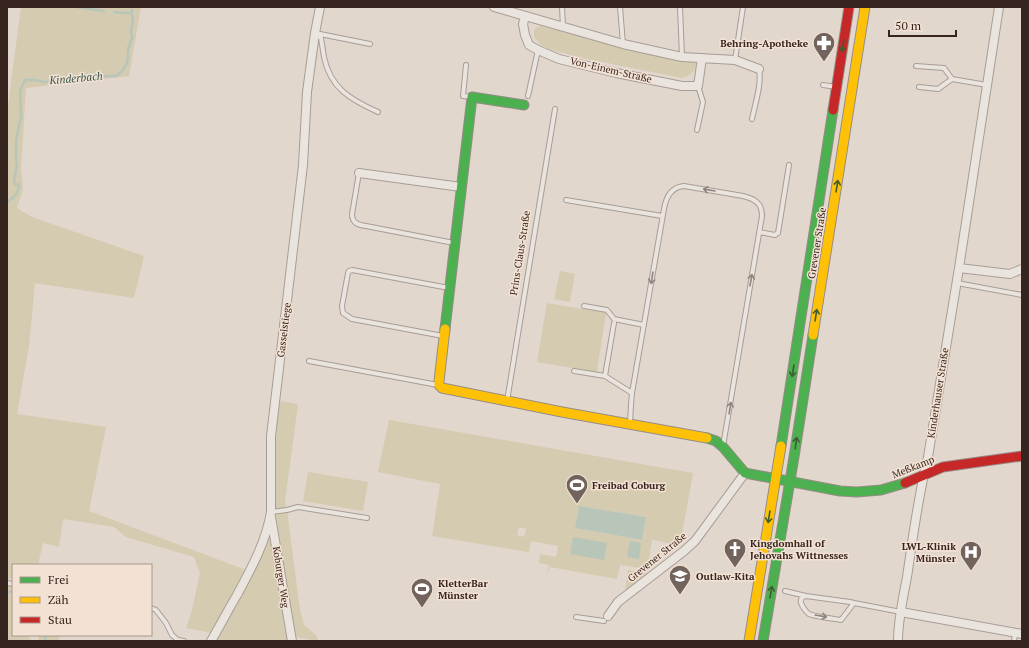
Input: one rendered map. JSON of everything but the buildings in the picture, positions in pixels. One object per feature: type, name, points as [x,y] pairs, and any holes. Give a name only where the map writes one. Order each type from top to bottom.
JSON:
[{"type":"main road","name":"Grevener Straße","points":[[749,641],[776,479],[849,7]]},
{"type":"main road","name":"Grevener Straße","points":[[763,641],[790,482],[865,7]]},
{"type":"main road","points":[[524,105],[472,97],[438,381],[439,385],[447,390],[713,439],[723,447],[745,473],[790,482]]},
{"type":"main road","name":"Meßkamp","points":[[790,482],[840,491],[882,490],[906,483],[943,466],[1022,456]]},
{"type":"street","name":"Gasselstiege","points":[[211,641],[254,562],[267,530],[271,512],[271,436],[303,165],[307,92],[320,7]]},
{"type":"street","points":[[494,7],[502,8],[563,28],[622,44],[682,56],[735,60],[759,68]]},
{"type":"street","name":"Kinderhauser Straße","points":[[898,641],[915,520],[929,450],[959,268],[999,7]]},
{"type":"street","name":"Von-Einem-Straße","points":[[525,16],[523,24],[525,35],[529,45],[538,50],[559,58],[616,73],[682,86],[698,86]]},
{"type":"street","points":[[698,86],[702,58]]},
{"type":"street","points":[[359,172],[462,187]]},
{"type":"street","points":[[959,268],[1010,274],[1022,269]]},
{"type":"street","name":"Grevener Straße","points":[[606,618],[618,602],[695,540],[745,473]]},
{"type":"street","name":"Koburger Weg","points":[[271,512],[292,641]]},
{"type":"street","points":[[901,612],[1019,633]]},
{"type":"lane","points":[[562,7],[563,28]]},
{"type":"lane","points":[[620,7],[622,44]]},
{"type":"lane","points":[[680,7],[682,56]]},
{"type":"lane","points":[[735,60],[744,7]]},
{"type":"lane","points":[[315,33],[370,44]]},
{"type":"lane","points":[[315,33],[321,38],[326,66],[336,85],[351,98],[378,112]]},
{"type":"lane","points":[[528,96],[538,50]]},
{"type":"lane","points":[[466,65],[463,96],[472,97]]},
{"type":"lane","points":[[916,66],[944,68],[952,79],[987,85]]},
{"type":"lane","points":[[752,119],[759,86],[759,68]]},
{"type":"lane","points":[[920,87],[938,89],[952,79]]},
{"type":"lane","points":[[823,85],[837,87]]},
{"type":"lane","points":[[697,130],[703,102],[698,86]]},
{"type":"lane","name":"Prins-Claus-Straße","points":[[507,401],[554,109]]},
{"type":"lane","points":[[760,232],[775,235],[778,233],[789,165]]},
{"type":"lane","points":[[359,172],[352,214],[352,219],[356,223],[455,243]]},
{"type":"lane","points":[[630,424],[632,393],[666,198],[669,193],[678,187],[685,186],[743,196],[755,200],[760,206],[762,212],[760,232],[723,447]]},
{"type":"lane","points":[[566,200],[662,216]]},
{"type":"lane","points":[[444,336],[352,319],[344,313],[342,306],[348,273],[352,270],[449,288]]},
{"type":"lane","points":[[956,283],[1022,295]]},
{"type":"lane","points":[[587,308],[607,310],[614,319],[644,325]]},
{"type":"lane","points":[[605,376],[614,323]]},
{"type":"lane","points":[[309,361],[439,385]]},
{"type":"lane","points":[[574,371],[605,376],[632,393]]},
{"type":"lane","points":[[271,512],[298,507],[367,518]]},
{"type":"lane","points":[[785,592],[901,612]]},
{"type":"lane","points":[[806,596],[801,599],[801,603],[802,607],[809,614],[841,620],[854,603]]},
{"type":"lane","points":[[152,608],[156,610],[166,623],[172,635],[178,640],[184,641]]},
{"type":"lane","points":[[576,617],[606,618]]},
{"type":"lane","points":[[1014,641],[1019,633]]},
{"type":"shaded area","points":[[21,7],[141,7],[129,76],[26,88],[21,169],[23,189],[17,208],[32,217],[144,256],[134,298],[35,283],[29,346],[17,414],[106,427],[89,511],[246,570],[212,633],[186,628],[192,610],[200,573],[194,557],[126,537],[114,527],[63,519],[59,547],[43,543],[38,564],[12,564],[12,579],[7,578],[7,112]]},
{"type":"shaded area","points":[[541,26],[695,61],[696,65],[693,72],[682,78],[587,59],[551,50],[541,45],[534,37],[535,28]]},
{"type":"shaded area","points":[[560,271],[575,274],[570,302],[554,299]]},
{"type":"shaded area","points":[[547,303],[606,313],[597,372],[537,362]]},
{"type":"shaded area","points":[[280,401],[298,404],[285,502],[300,610],[304,625],[317,636],[318,641],[296,637],[276,519],[275,433]]},
{"type":"shaded area","name":"Freibad Coburg","points":[[389,420],[693,473],[680,545],[652,540],[647,570],[620,565],[617,579],[550,567],[547,576],[549,565],[539,563],[540,554],[556,557],[558,546],[531,541],[529,552],[538,554],[432,536],[440,484],[378,472]],"holes":[[[579,506],[646,517],[642,540],[575,528]],[[519,527],[526,529],[524,537],[517,535]]]},
{"type":"shaded area","points":[[308,472],[368,482],[363,511],[303,501]]},
{"type":"shaded area","points":[[579,506],[646,517],[642,540],[575,528]]},
{"type":"shaded area","points":[[271,528],[289,641],[215,641]]},
{"type":"shaded area","points":[[573,537],[607,543],[604,560],[570,554]]},
{"type":"shaded area","points":[[630,541],[641,543],[639,559],[627,557]]},
{"type":"shaded area","points":[[628,570],[647,573],[646,576],[637,584],[625,590]]},
{"type":"shaded area","points":[[7,585],[12,586],[12,636],[28,636],[32,641],[7,641]]},
{"type":"shaded area","points":[[39,636],[59,636],[59,641],[38,641]]},
{"type":"waterway","points":[[76,7],[104,11]]},
{"type":"waterway","name":"Kinderbach","points":[[7,202],[16,195],[19,188],[19,185],[15,184],[14,182],[17,165],[16,141],[21,116],[20,91],[25,80],[44,82],[76,79],[81,80],[91,76],[116,76],[123,70],[127,63],[128,49],[132,38],[132,10]]},
{"type":"waterway","points":[[114,12],[132,13]]},
{"type":"waterway","name":"Kinderbach","points":[[7,593],[12,591]]},
{"type":"waterway","name":"Kinderbach","points":[[45,636],[46,641]]},
{"type":"traffic: fast","points":[[445,329],[472,97],[524,105]]},
{"type":"traffic: fast","points":[[781,446],[833,110]]},
{"type":"traffic: fast","points":[[763,641],[813,335]]},
{"type":"traffic: fast","points":[[707,438],[716,441],[723,447],[745,473],[840,491],[857,492],[881,490],[905,483]]},
{"type":"traffic: slow","points":[[813,335],[865,7]]},
{"type":"traffic: slow","points":[[445,329],[439,381],[439,385],[442,388],[562,412],[707,438]]},
{"type":"traffic: slow","points":[[749,641],[781,446]]},
{"type":"traffic: jam","points":[[833,110],[849,7]]},
{"type":"traffic: jam","points":[[905,483],[943,467],[1022,456]]},
{"type":"place","name":"Behring-Apotheke","points":[[824,62]]},
{"type":"place","name":"Freibad Coburg","points":[[577,504]]},
{"type":"place","name":"Kingdomhall of Jehovahs Wittnesses","points":[[735,568]]},
{"type":"place","name":"LWL-Klinik Münster","points":[[971,572]]},
{"type":"place","name":"Outlaw-Kita","points":[[680,596]]},
{"type":"place","name":"KletterBar Münster","points":[[422,608]]}]
